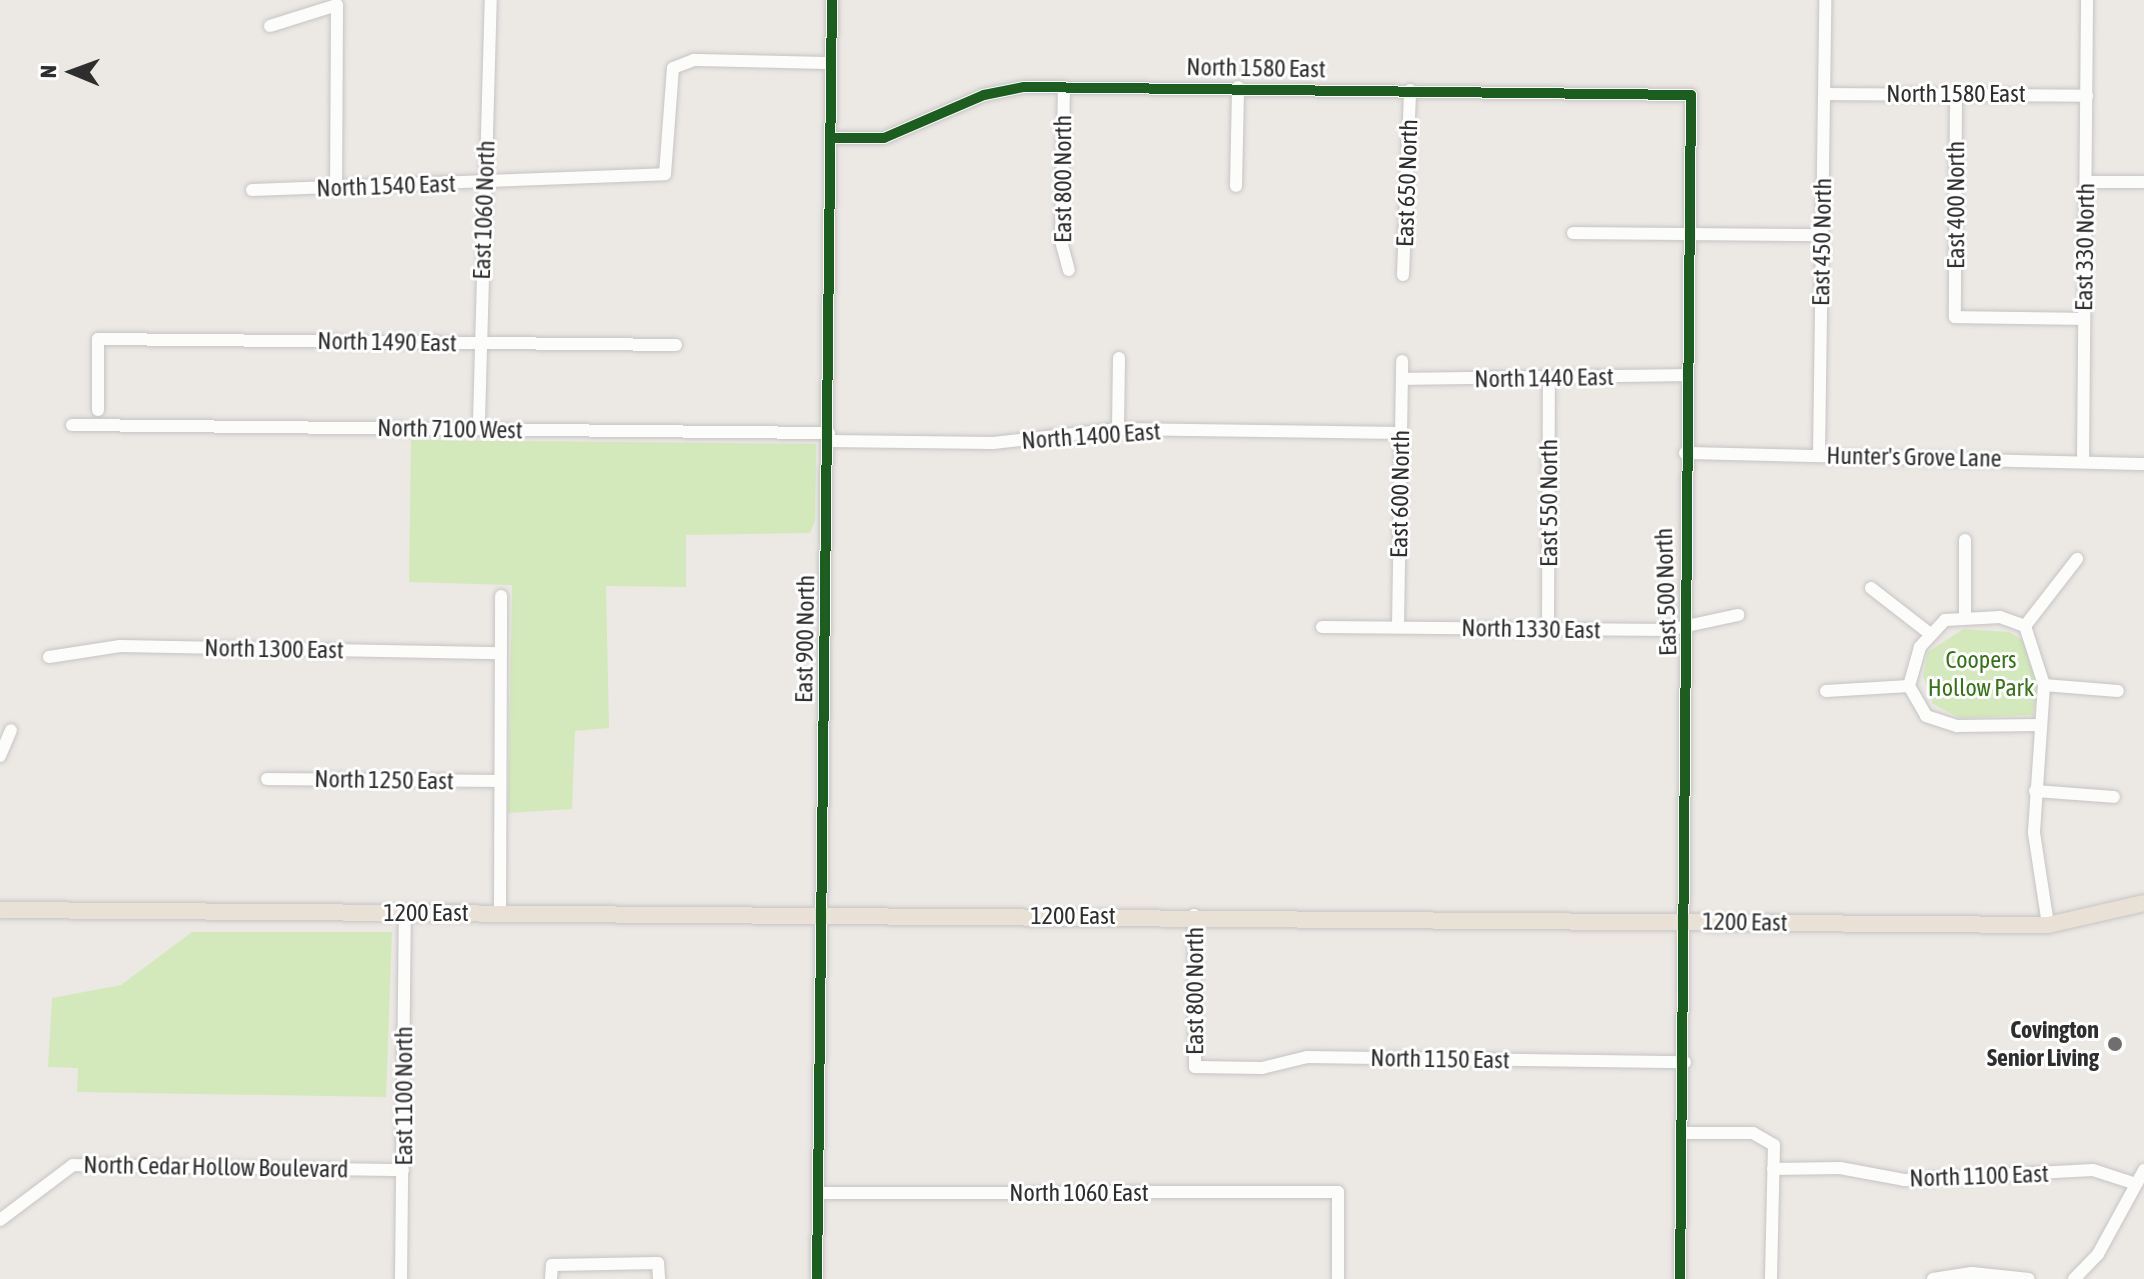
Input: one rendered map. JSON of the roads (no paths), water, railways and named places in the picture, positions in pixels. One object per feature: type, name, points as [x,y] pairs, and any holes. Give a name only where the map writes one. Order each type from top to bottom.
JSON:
[{"type":"main road","name":"1200 East","points":[[0,910],[500,913],[822,920],[1194,915],[2048,925],[2144,903]]},
{"type":"street","name":"East 1060 North","points":[[479,420],[491,0]]},
{"type":"street","name":"East 900 North","points":[[817,1279],[832,0]]},
{"type":"street","name":"East 450 North","points":[[1819,455],[1825,0]]},
{"type":"street","name":"East 330 North","points":[[2083,462],[2087,0]]},
{"type":"street","points":[[270,26],[337,5],[336,184]]},
{"type":"street","name":"North 1540 East","points":[[252,190],[336,184],[484,183],[665,174],[673,68],[694,60],[831,63]]},
{"type":"street","name":"North 1580 East","points":[[831,138],[884,138],[984,95],[1064,87],[1691,95]]},
{"type":"street","name":"East 800 North","points":[[1064,87],[1061,241],[1069,270]]},
{"type":"street","points":[[1236,186],[1238,87]]},
{"type":"street","name":"East 650 North","points":[[1403,275],[1410,90]]},
{"type":"street","name":"East 400 North","points":[[1956,93],[1955,317],[2084,319]]},
{"type":"street","name":"North 1580 East","points":[[1825,94],[2087,96]]},
{"type":"street","name":"East 500 North","points":[[1680,1279],[1685,1133],[1685,453],[1691,95]]},
{"type":"street","points":[[2086,182],[2144,182]]},
{"type":"street","points":[[1573,233],[1821,235]]},
{"type":"street","name":"North 1490 East","points":[[98,410],[98,339],[676,345]]},
{"type":"street","points":[[1118,429],[1119,358]]},
{"type":"street","name":"East 600 North","points":[[1398,627],[1402,361]]},
{"type":"street","name":"North 1440 East","points":[[1402,379],[1686,375]]},
{"type":"street","name":"East 550 North","points":[[1548,628],[1549,378]]},
{"type":"street","name":"North 7100 West","points":[[72,425],[829,437]]},
{"type":"street","name":"North 1400 East","points":[[829,437],[993,443],[1118,429],[1401,433]]},
{"type":"street","name":"Hunter's Grove Lane","points":[[1685,453],[2144,464]]},
{"type":"street","points":[[1965,540],[1965,616]]},
{"type":"street","points":[[2025,626],[2077,559]]},
{"type":"street","points":[[1871,588],[1929,633]]},
{"type":"street","points":[[500,913],[501,596]]},
{"type":"street","name":"North 1330 East","points":[[1322,627],[1685,629],[1738,615]]},
{"type":"street","points":[[1909,686],[1929,633],[1965,616],[2025,626]]},
{"type":"street","points":[[2025,626],[2044,685],[2038,725],[2035,791],[2048,925]]},
{"type":"street","name":"North 1300 East","points":[[49,657],[120,646],[501,653]]},
{"type":"street","points":[[2044,685],[2118,691]]},
{"type":"street","points":[[1826,691],[1909,686]]},
{"type":"street","points":[[1909,686],[1926,716],[1957,726],[2038,725]]},
{"type":"street","points":[[0,756],[11,730]]},
{"type":"street","name":"North 1250 East","points":[[267,779],[500,781]]},
{"type":"street","points":[[2035,791],[2114,797]]},
{"type":"street","name":"East 1100 North","points":[[401,1279],[405,913]]},
{"type":"street","name":"East 800 North","points":[[1194,915],[1195,1067]]},
{"type":"street","name":"North 1150 East","points":[[1195,1067],[1262,1068],[1307,1057],[1685,1062]]},
{"type":"street","points":[[1685,1133],[1753,1133],[1774,1145],[1771,1279]]},
{"type":"street","name":"North Cedar Hollow Boulevard","points":[[0,1220],[73,1165],[403,1170]]},
{"type":"street","name":"North 1100 East","points":[[1773,1169],[1840,1168],[1904,1180],[2093,1170],[2136,1184]]},
{"type":"street","points":[[2078,1277],[2144,1170]]},
{"type":"street","name":"North 1060 East","points":[[819,1193],[1338,1192],[1338,1279]]},
{"type":"street","points":[[551,1279],[552,1265],[658,1263],[659,1279]]},
{"type":"street","points":[[1933,1279],[1972,1273],[2029,1279]]},
{"type":"place","name":"Covington Senior Living","points":[[2115,1044]]},
{"type":"park label","name":"Coopers Hollow Park","points":[[1981,674]]}]
